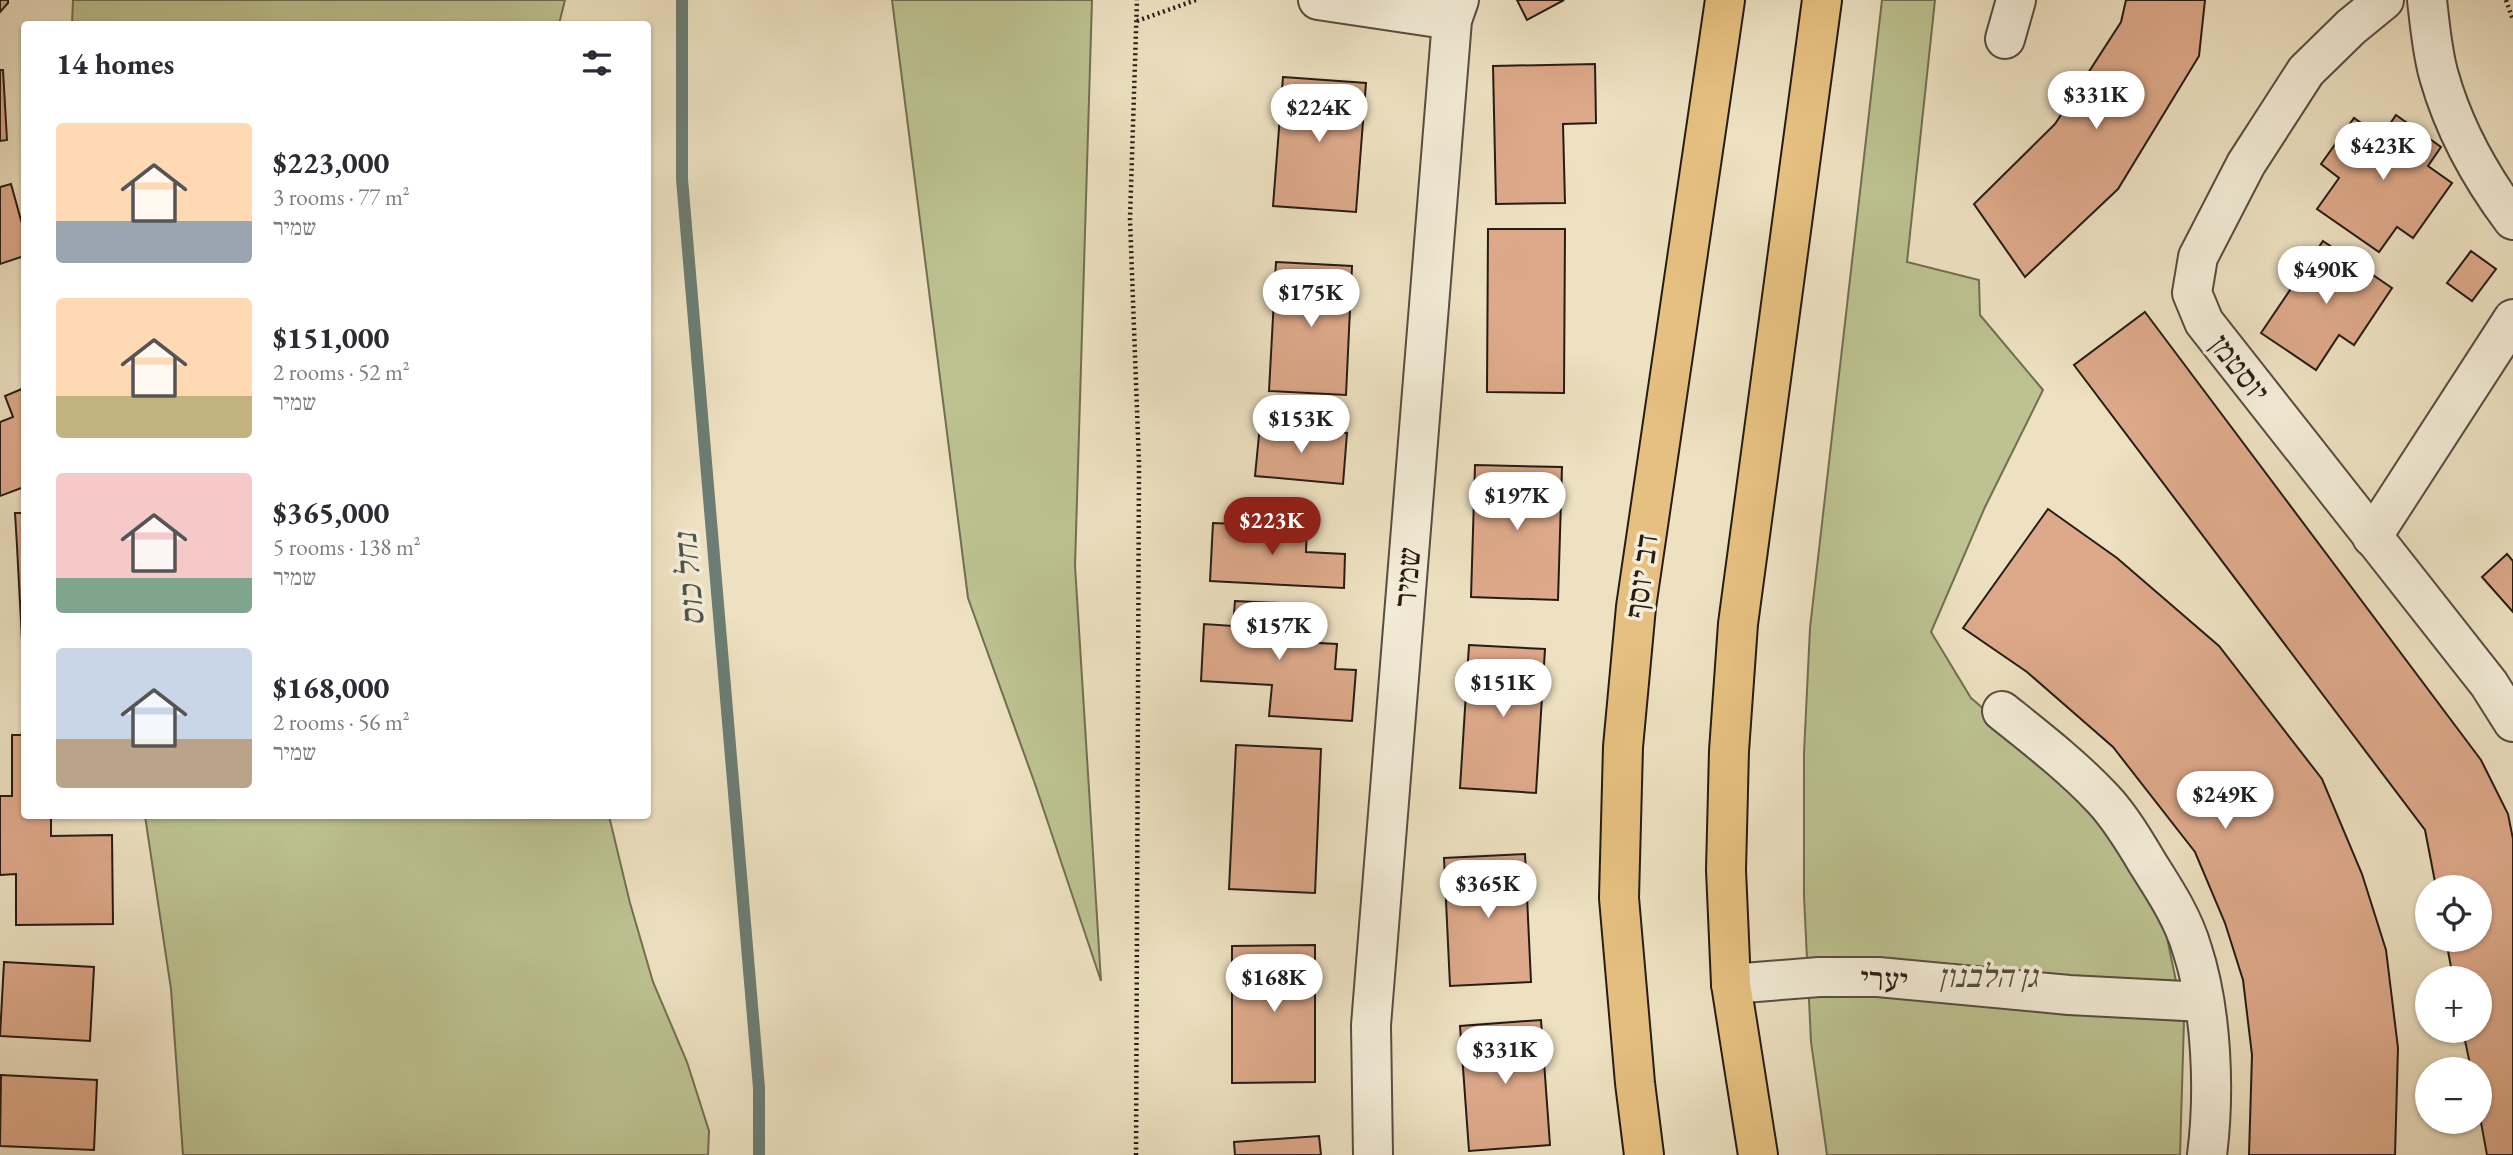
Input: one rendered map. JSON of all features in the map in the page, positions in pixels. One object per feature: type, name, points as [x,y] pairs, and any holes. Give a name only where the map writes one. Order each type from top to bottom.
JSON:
[{"type":"main road","name":"דב יוסף","points":[[1644,1155],[1619,898],[1623,747],[1636,607],[1725,0]]},
{"type":"main road","points":[[1758,1155],[1731,984],[1726,870],[1728,751],[1738,624],[1822,0]]},
{"type":"main road","points":[[1623,1155],[1635,1083]]},
{"type":"street","points":[[1318,0],[1456,10]]},
{"type":"street","points":[[2005,38],[2016,0]]},
{"type":"street","name":"יוסטמן","points":[[2385,0],[2351,27],[2306,71],[2246,164],[2198,257],[2192,293],[2204,322],[2489,684],[2513,722]]},
{"type":"street","points":[[2427,0],[2438,75],[2468,152],[2489,188],[2513,220]]},
{"type":"street","name":"שמיר","points":[[1373,1155],[1371,1025],[1456,10]]},
{"type":"street","points":[[2372,537],[2513,318]]},
{"type":"street","points":[[2002,711],[2068,765],[2105,801],[2137,846],[2177,912],[2192,949],[2204,1002],[2210,1064],[2210,1133],[2207,1155]]},
{"type":"street","name":"יערי","points":[[1731,984],[1819,977],[1878,977],[2068,995],[2204,1002]]},
{"type":"path","points":[[1136,1155],[1139,464],[1130,219],[1137,0]]},
{"type":"path","points":[[1136,21],[1196,0]]},
{"type":"path","points":[[2506,0],[2513,20]]},
{"type":"green space","points":[[73,0],[565,0],[560,21],[72,21]]},
{"type":"green space","points":[[892,0],[1092,0],[1075,566],[1101,981],[1035,784],[968,598]]},
{"type":"green space","name":"גן הלבנון","points":[[1882,0],[1935,0],[1907,262],[1979,280],[1980,315],[2043,390],[1985,507],[1931,632],[1971,698],[2097,805],[2163,918],[2184,1020],[2180,1155],[1827,1155],[1811,1042],[1804,896],[1804,753],[1810,628]]},
{"type":"green space","points":[[145,819],[610,819],[653,982],[687,1062],[709,1131],[708,1155],[183,1155],[171,989]]},
{"type":"building","points":[[0,0],[8,0],[8,3],[0,12]]},
{"type":"building","points":[[1517,0],[1564,0],[1527,20]]},
{"type":"building","points":[[2126,0],[2205,0],[2199,56],[2118,189],[2025,277],[1974,204],[2055,124],[2121,22]]},
{"type":"building","points":[[1595,64],[1596,123],[1563,124],[1565,203],[1496,204],[1493,66]]},
{"type":"building","points":[[0,70],[3,70],[7,140],[0,141]]},
{"type":"building","points":[[1283,77],[1366,83],[1356,212],[1273,206]]},
{"type":"building","points":[[2396,115],[2441,147],[2428,166],[2452,183],[2413,238],[2397,227],[2379,252],[2317,209],[2339,178],[2321,164],[2354,118],[2381,137]]},
{"type":"building","points":[[11,184],[21,220],[21,257],[0,264],[0,187]]},
{"type":"building","points":[[1488,229],[1565,229],[1564,393],[1487,392]]},
{"type":"building","points":[[2323,241],[2392,288],[2354,345],[2339,335],[2316,370],[2261,333]]},
{"type":"building","points":[[2471,251],[2496,269],[2472,301],[2447,283]]},
{"type":"building","points":[[1276,262],[1352,266],[1346,395],[1269,391]]},
{"type":"building","points":[[2145,312],[2481,760],[2508,814],[2513,839],[2513,1155],[2487,1155],[2483,1134],[2492,1134],[2492,1057],[2468,1057],[2466,1043],[2492,1043],[2492,966],[2451,966],[2448,952],[2492,952],[2492,875],[2434,875],[2425,830],[2074,365]]},
{"type":"building","points":[[21,389],[21,488],[0,496],[0,422],[13,417],[5,396]]},
{"type":"building","points":[[1260,425],[1347,433],[1343,484],[1255,476]]},
{"type":"building","points":[[1475,465],[1562,467],[1558,600],[1471,597]]},
{"type":"building","points":[[2048,509],[2117,558],[2219,646],[2322,779],[2362,874],[2386,950],[2398,1048],[2395,1155],[2249,1155],[2252,1055],[2243,980],[2225,923],[2195,852],[2113,747],[2027,672],[1963,628]]},
{"type":"building","points":[[15,513],[21,513],[21,621]]},
{"type":"building","points":[[1213,523],[1307,527],[1306,552],[1345,554],[1344,588],[1210,581]]},
{"type":"building","points":[[2507,554],[2513,561],[2513,612],[2482,577]]},
{"type":"building","points":[[1235,601],[1301,604],[1300,642],[1337,644],[1335,669],[1356,670],[1352,721],[1269,716],[1272,685],[1201,681],[1204,624],[1233,626]]},
{"type":"building","points":[[1469,645],[1545,649],[1536,793],[1460,788]]},
{"type":"building","points":[[12,735],[21,735],[21,819],[51,819],[51,836],[112,835],[113,924],[16,925],[16,874],[0,875],[0,796],[12,796]]},
{"type":"building","points":[[1236,745],[1321,749],[1315,893],[1229,889]]},
{"type":"building","points":[[1525,854],[1531,982],[1450,986],[1444,858]]},
{"type":"building","points":[[1315,945],[1315,1082],[1232,1083],[1232,946]]},
{"type":"building","points":[[4,962],[94,967],[90,1041],[0,1036]]},
{"type":"building","points":[[1541,1020],[1550,1145],[1469,1151],[1460,1026]]},
{"type":"building","points":[[1,1075],[97,1080],[94,1150],[0,1146]]},
{"type":"building","points":[[1319,1136],[1321,1155],[1235,1155],[1234,1142]]},
{"type":"waterway","name":"נחל כוס","points":[[682,0],[682,179],[759,1088],[759,1155]]}]
